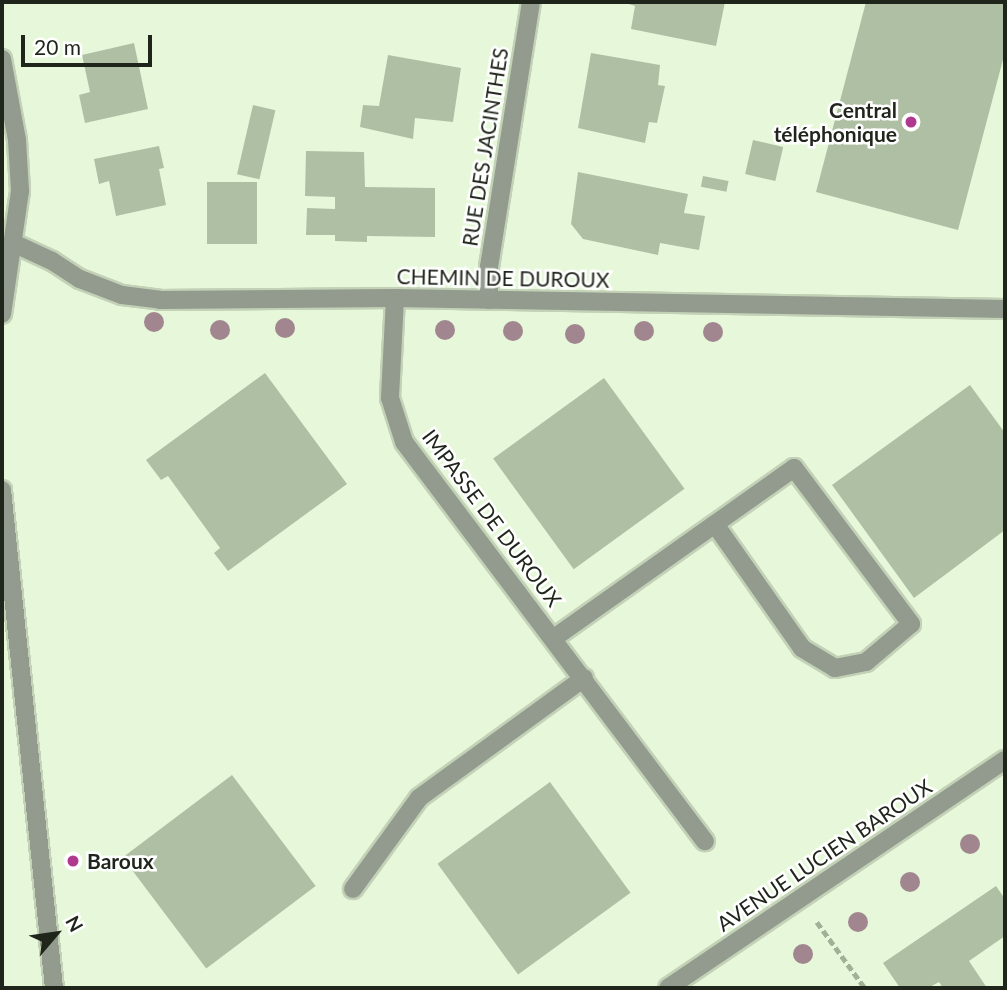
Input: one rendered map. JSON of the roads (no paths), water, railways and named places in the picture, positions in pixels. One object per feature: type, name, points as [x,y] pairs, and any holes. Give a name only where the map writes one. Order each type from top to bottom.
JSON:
[{"type":"street","name":"RUE DES JACINTHES","points":[[489,300],[489,267],[531,2]]},
{"type":"street","points":[[2,64],[17,140],[20,191],[2,314]]},
{"type":"street","name":"CHEMIN DE DUROUX","points":[[13,243],[52,261],[80,279],[121,295],[160,300],[396,299],[1005,309]]},
{"type":"street","name":"IMPASSE DE DUROUX","points":[[396,299],[390,398],[404,442],[705,841]]},
{"type":"street","name":"IMPASSE DE DUROUX","points":[[554,638],[794,468],[911,624],[866,662],[835,668],[802,648],[715,524]]},
{"type":"street","points":[[2,490],[54,988]]},
{"type":"street","points":[[352,889],[419,798],[584,678]]},
{"type":"street","name":"AVENUE LUCIEN BAROUX","points":[[668,988],[1005,760]]},
{"type":"place","name":"Central téléphonique","points":[[911,122]]},
{"type":"place","name":"Baroux","points":[[73,861]]}]
